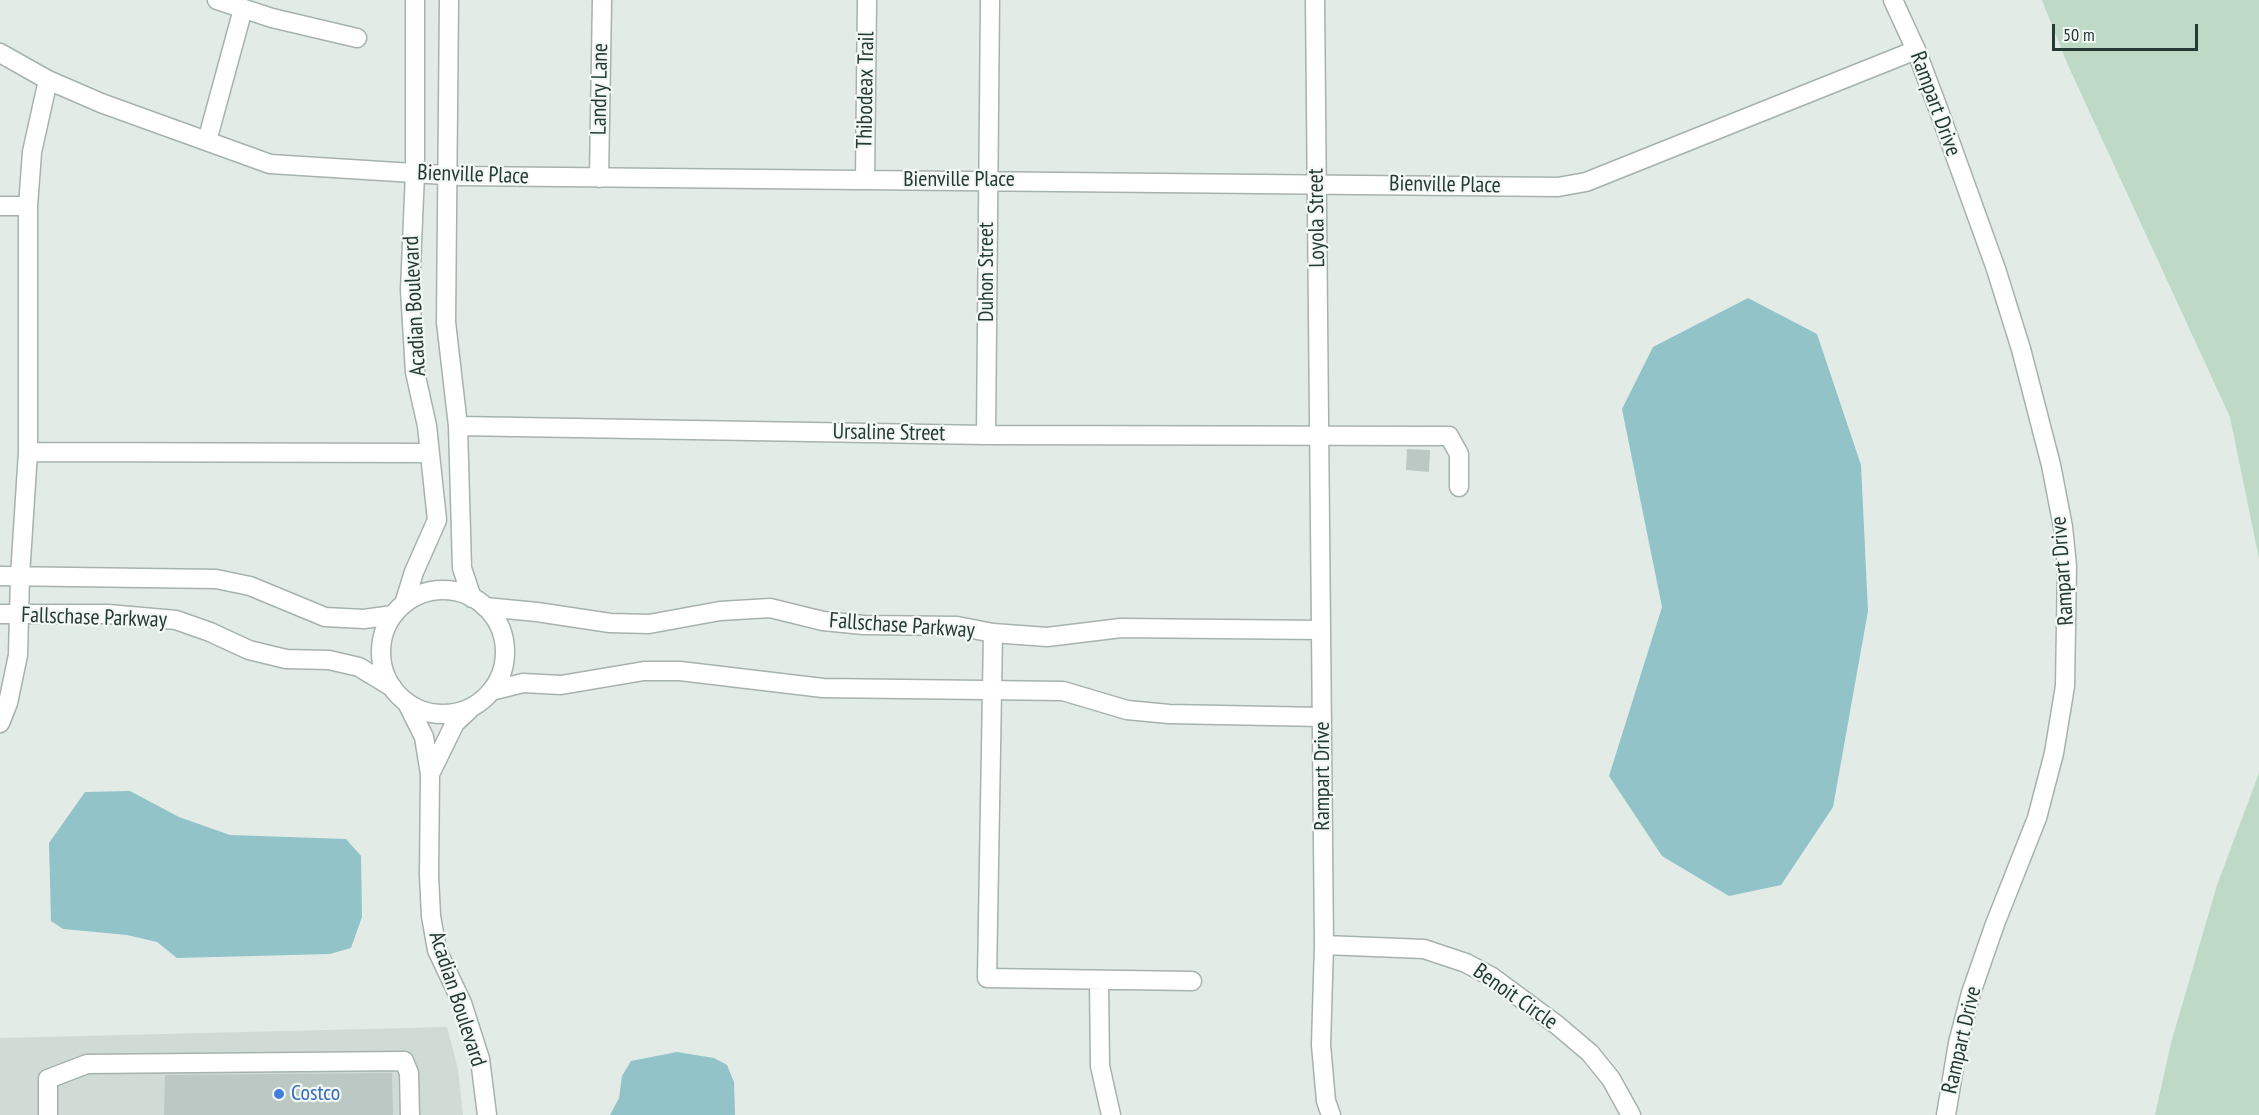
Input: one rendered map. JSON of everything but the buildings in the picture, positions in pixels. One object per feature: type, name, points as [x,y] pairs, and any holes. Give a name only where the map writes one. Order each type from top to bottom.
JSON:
[{"type":"street","points":[[217,0],[272,18],[357,38]]},
{"type":"street","name":"Acadian Boulevard","points":[[399,610],[437,520],[427,426],[416,372],[410,290],[415,173],[415,0]]},
{"type":"street","name":"Acadian Boulevard","points":[[449,0],[446,322],[458,426],[462,568],[479,602]]},
{"type":"street","name":"Landry Lane","points":[[599,178],[602,0]]},
{"type":"street","name":"Thibodeax Trail","points":[[865,180],[867,0]]},
{"type":"street","name":"Duhon Street","points":[[987,435],[990,0]]},
{"type":"street","name":"Loyola Street","points":[[1315,0],[1320,436]]},
{"type":"street","name":"Rampart Drive","points":[[1893,0],[1916,50],[1996,269],[2021,349],[2049,456],[2063,527],[2067,566],[2065,686],[2054,753],[2037,818],[1995,924],[1971,993],[1958,1043],[1946,1115]]},
{"type":"street","points":[[207,141],[243,9]]},
{"type":"street","name":"Bienville Place","points":[[0,53],[48,80],[101,103],[270,164],[447,176],[1558,187],[1586,182],[1916,50]]},
{"type":"street","points":[[0,723],[15,679],[18,655],[18,614],[28,452],[28,206],[32,152],[48,80]]},
{"type":"street","points":[[0,206],[28,206]]},
{"type":"street","name":"Ursaline Street","points":[[458,426],[987,435],[1449,436],[1459,454],[1459,487]]},
{"type":"street","name":"Rampart Drive","points":[[1320,436],[1324,945],[1321,1046],[1326,1101],[1331,1115]]},
{"type":"street","points":[[28,452],[430,453]]},
{"type":"street","name":"Fallschase Parkway","points":[[0,576],[216,579],[250,586],[325,617],[364,619],[399,610]]},
{"type":"street","points":[[436,591],[455,591],[479,602],[498,626],[505,648],[504,663],[491,691],[475,706],[458,712],[440,714],[423,711],[407,703],[392,687],[384,670],[381,651],[384,632],[399,610],[418,596],[436,591]]},
{"type":"street","name":"Fallschase Parkway","points":[[479,602],[610,623],[650,624],[720,611],[770,608],[824,621],[864,625],[957,626],[993,633],[1047,637],[1121,628],[1321,630]]},
{"type":"street","name":"Fallschase Parkway","points":[[0,614],[108,614],[176,620],[258,652],[286,659],[329,660],[359,667],[392,687]]},
{"type":"street","points":[[993,633],[987,978],[1192,981]]},
{"type":"street","points":[[491,691],[523,683],[561,685],[644,671],[680,671],[824,688],[1063,691],[1126,710],[1169,714],[1322,717]]},
{"type":"street","name":"Acadian Boulevard","points":[[407,703],[424,737],[430,774],[429,875],[431,916],[437,950],[462,1003],[480,1059],[487,1115]]},
{"type":"street","name":"Acadian Boulevard","points":[[430,774],[455,723],[475,706]]},
{"type":"street","name":"Benoit Circle","points":[[1324,945],[1424,949],[1466,963],[1492,977],[1557,1025],[1590,1053],[1611,1079],[1631,1115]]},
{"type":"street","points":[[1099,980],[1100,1066],[1111,1115]]},
{"type":"street","points":[[48,1115],[48,1079],[87,1064],[404,1061],[409,1073],[410,1115]]},
{"type":"shaded area","points":[[447,1027],[458,1069],[463,1115],[0,1115],[0,1038]]},
{"type":"green space","points":[[2042,0],[2259,0],[2259,559],[2230,417],[2067,63]]},
{"type":"green space","points":[[2259,773],[2259,1115],[2155,1115],[2171,1043],[2217,885]]},
{"type":"water","points":[[1748,298],[1817,334],[1861,465],[1868,611],[1833,807],[1781,885],[1729,896],[1662,856],[1609,776],[1662,607],[1622,409],[1653,347]]},
{"type":"water","points":[[130,791],[179,817],[230,835],[346,839],[361,856],[362,917],[351,948],[330,954],[177,958],[157,942],[127,935],[63,929],[51,921],[49,843],[85,792]]},
{"type":"water","points":[[677,1052],[714,1058],[727,1065],[734,1082],[735,1115],[610,1115],[619,1098],[622,1076],[631,1061]]},
{"type":"place","name":"Costco","points":[[279,1094]]}]
